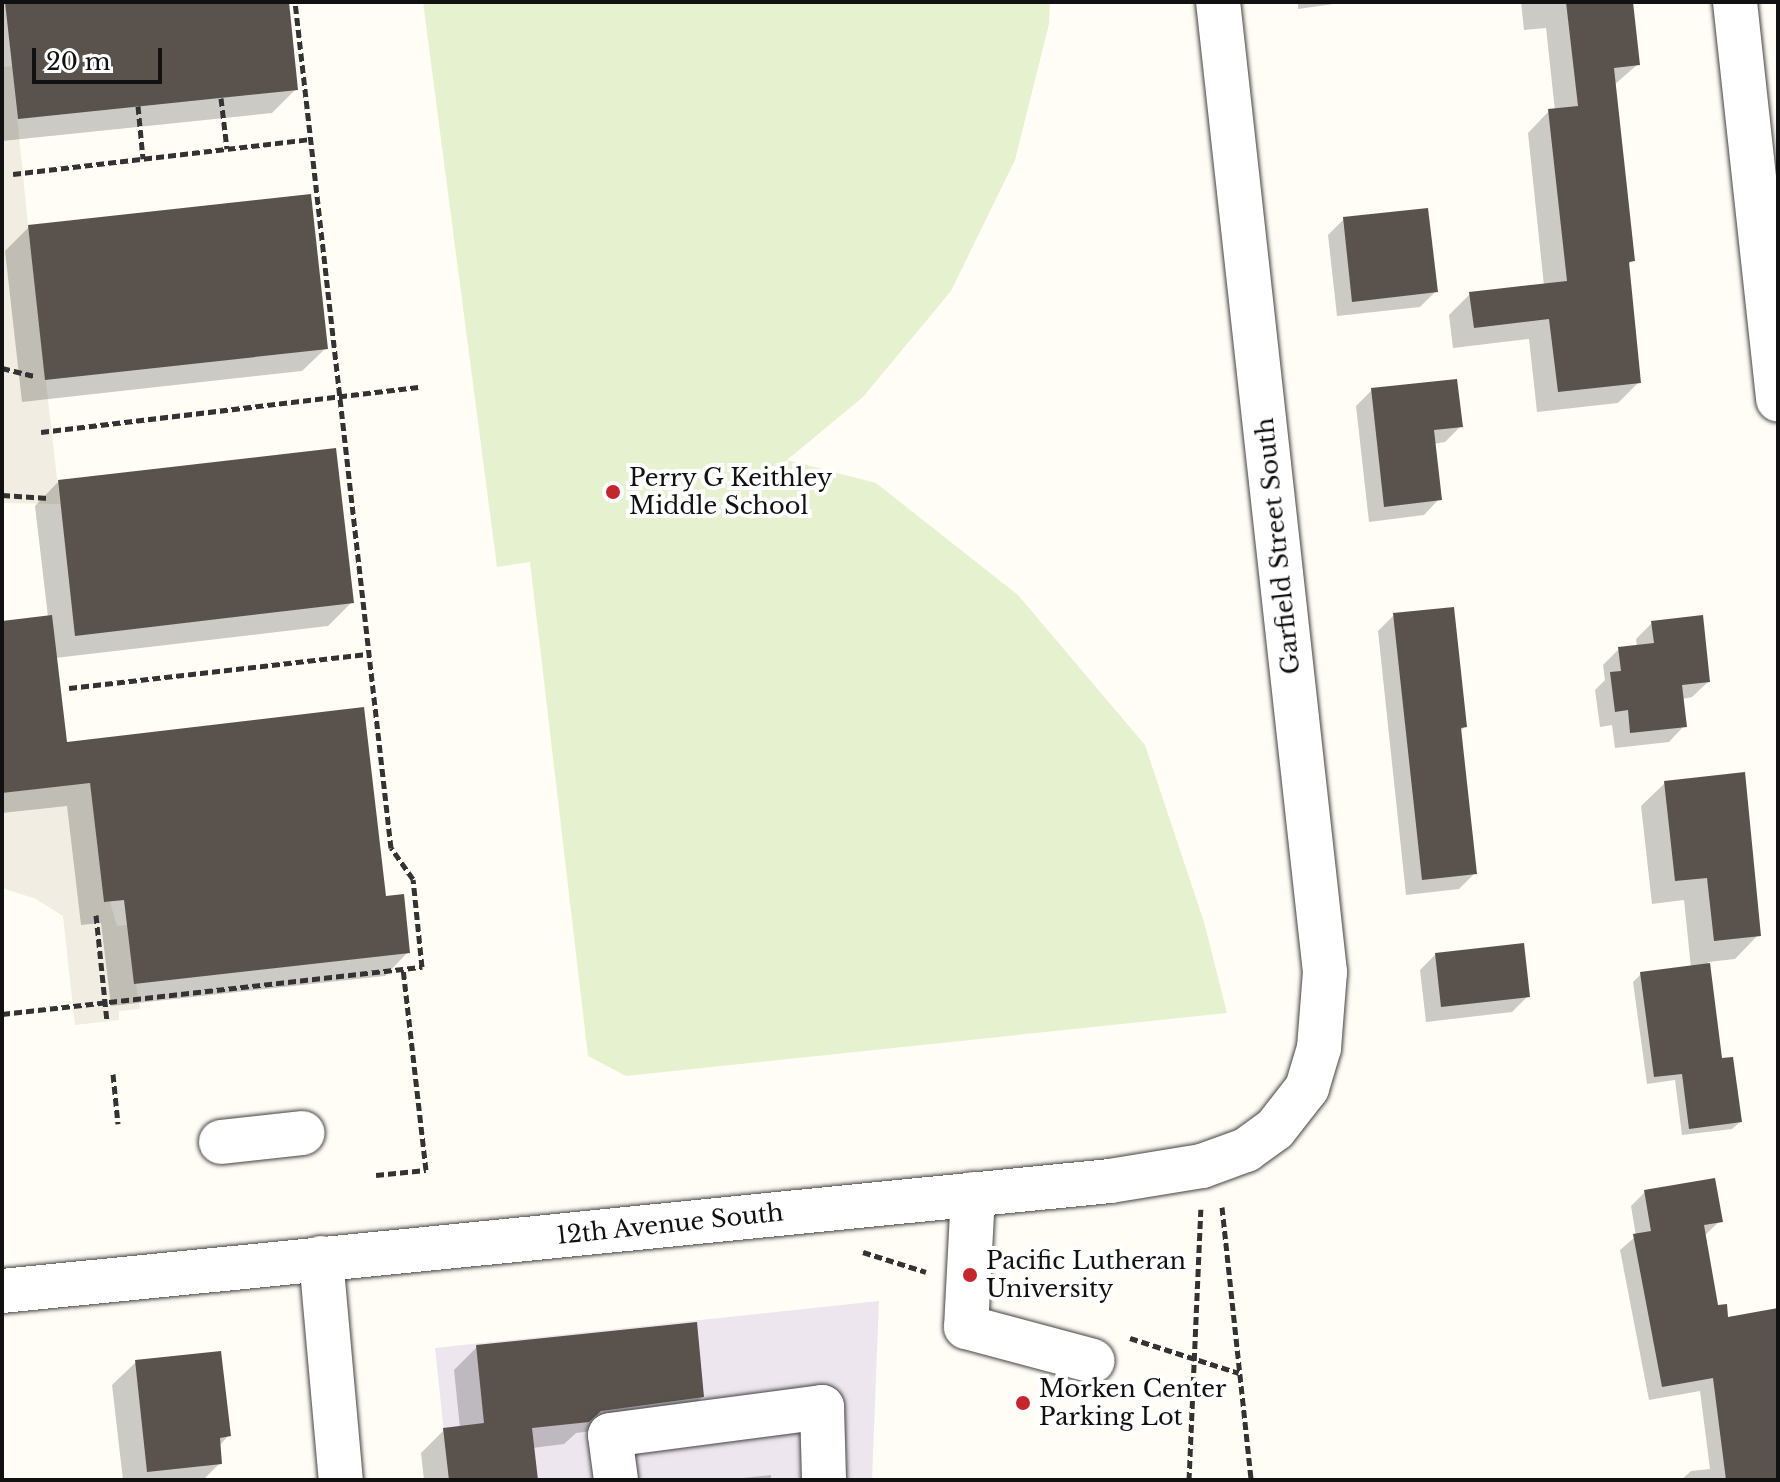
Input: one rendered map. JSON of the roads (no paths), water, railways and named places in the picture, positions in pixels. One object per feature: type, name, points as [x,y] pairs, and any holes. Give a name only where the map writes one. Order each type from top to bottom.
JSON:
[{"type":"street","name":"Garfield Street South","points":[[1218,2],[1325,972],[1319,1048],[1307,1088]]},
{"type":"street","points":[[1735,2],[1778,400]]},
{"type":"street","name":"12th Avenue South","points":[[2,1291],[1202,1172],[1246,1150],[1275,1129],[1307,1088]]},
{"type":"street","points":[[221,1142],[303,1133]]},
{"type":"street","points":[[973,1194],[966,1327],[1093,1361]]},
{"type":"street","points":[[321,1258],[341,1480]]},
{"type":"street","points":[[616,1480],[610,1435],[822,1407],[824,1480]]},
{"type":"place","name":"Perry G Keithley Middle School","points":[[613,492]]},
{"type":"place","name":"Pacific Lutheran University","points":[[970,1275]]},
{"type":"place","name":"Morken Center Parking Lot","points":[[1023,1403]]}]
